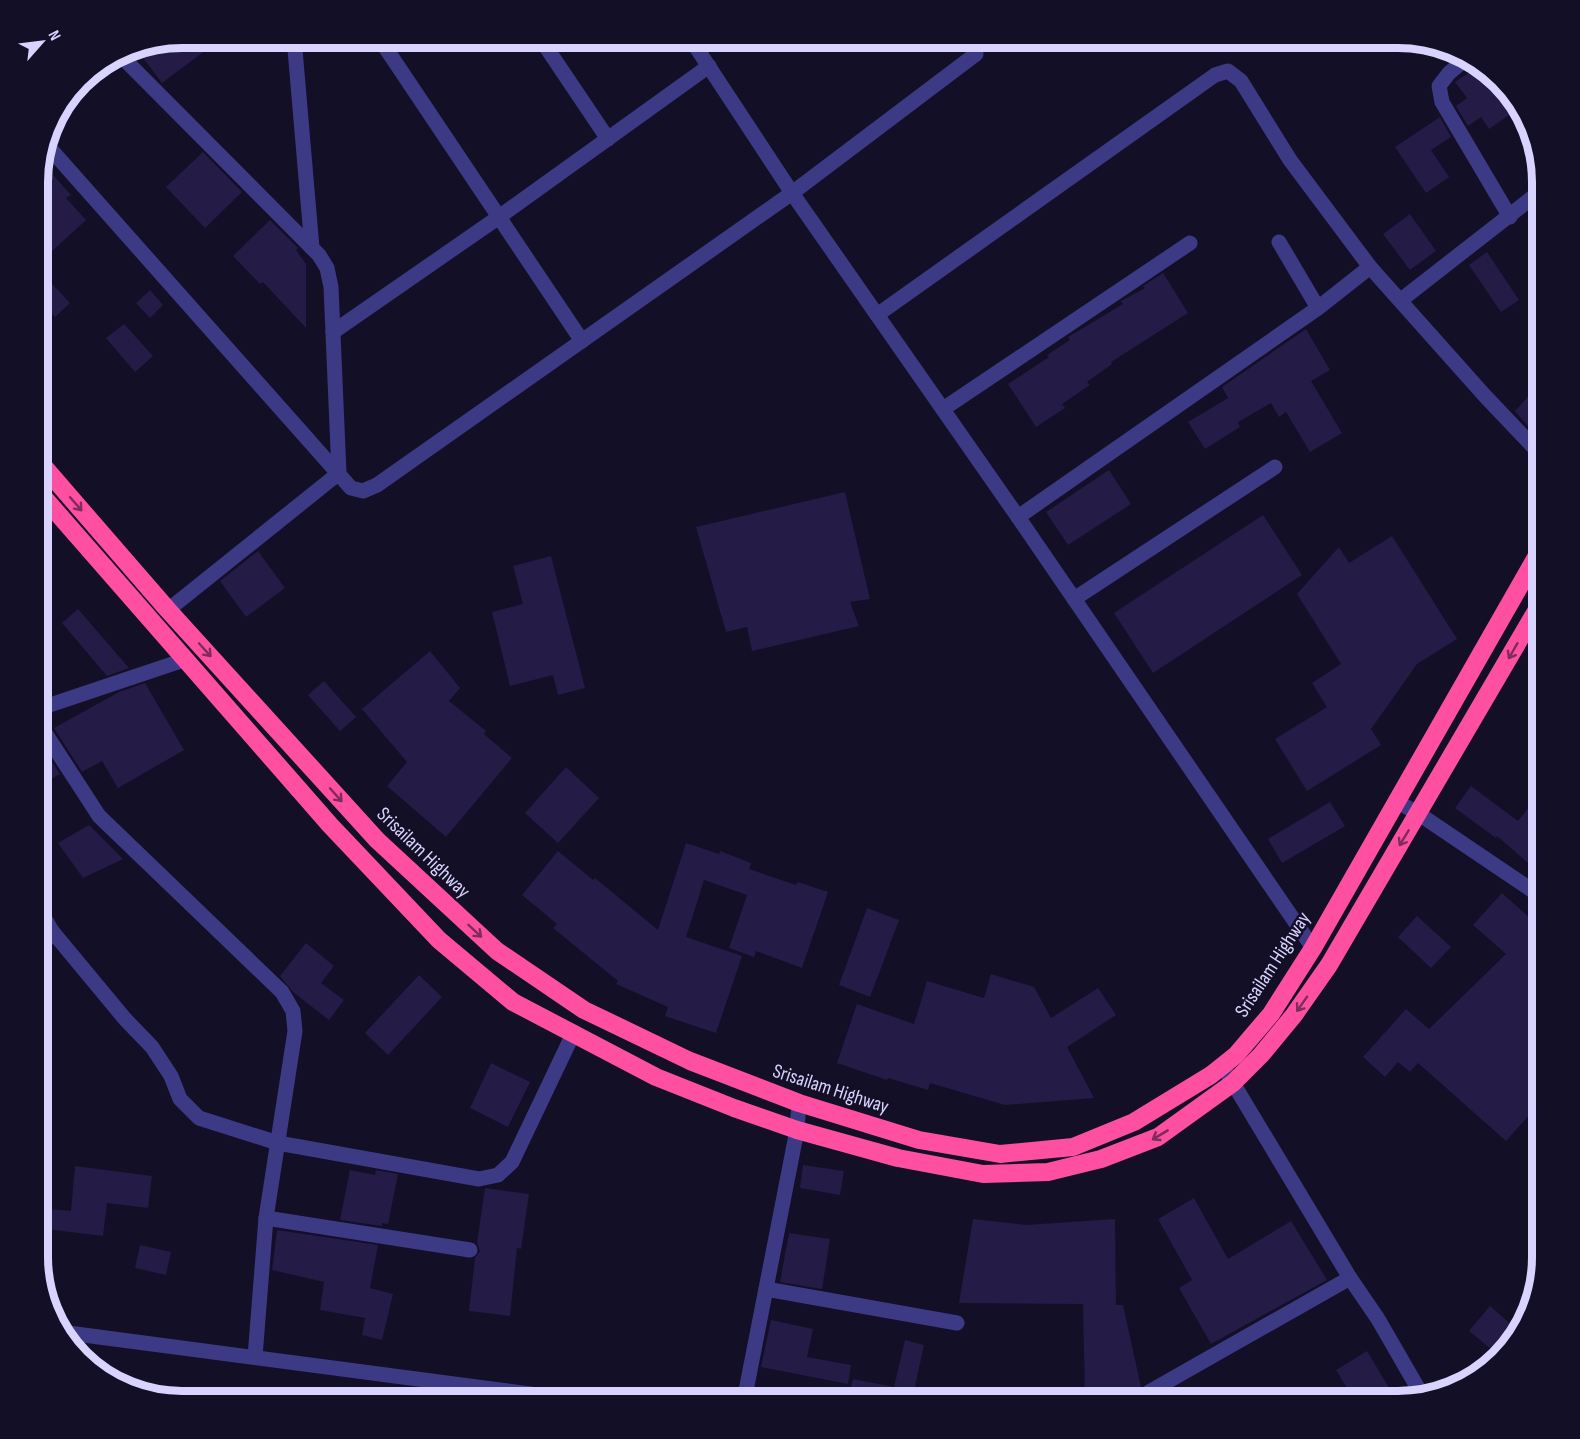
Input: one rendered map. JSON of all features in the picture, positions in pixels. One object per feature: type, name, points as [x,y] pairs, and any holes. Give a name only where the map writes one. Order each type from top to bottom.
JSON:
[{"type":"highway","name":"Srisailam Highway","points":[[48,472],[168,610],[377,840],[497,951],[584,1010],[690,1061],[799,1103],[919,1140],[1000,1154],[1072,1147],[1134,1122],[1211,1075],[1236,1055],[1270,1014],[1313,948],[1532,564]]},
{"type":"highway","points":[[48,503],[330,825],[439,940],[513,1002],[656,1077],[734,1108],[797,1130],[898,1158],[983,1174],[1047,1172],[1101,1159],[1158,1137],[1233,1083],[1261,1055],[1294,1015],[1329,965],[1532,618]]},
{"type":"street","points":[[295,48],[312,248]]},
{"type":"street","points":[[386,48],[582,341]]},
{"type":"street","points":[[547,48],[608,139]]},
{"type":"street","points":[[697,48],[792,193],[1018,517],[1313,948]]},
{"type":"street","points":[[52,151],[351,488],[363,491],[376,485],[792,193],[976,54]]},
{"type":"street","points":[[126,61],[312,248],[327,268],[331,287],[339,473]]},
{"type":"street","points":[[1460,64],[1439,86],[1442,102],[1510,217]]},
{"type":"street","points":[[333,332],[499,217],[709,66]]},
{"type":"street","points":[[877,315],[1215,75],[1228,71],[1241,81],[1290,160],[1370,267],[1532,445]]},
{"type":"street","points":[[1401,300],[1532,198]]},
{"type":"street","points":[[1279,242],[1318,308]]},
{"type":"street","points":[[943,409],[1190,243]]},
{"type":"street","points":[[1018,517],[1318,308],[1370,267]]},
{"type":"street","points":[[1074,599],[1275,467]]},
{"type":"street","points":[[168,610],[339,473]]},
{"type":"street","points":[[48,706],[184,660]]},
{"type":"street","points":[[48,737],[99,816],[282,992],[293,1011],[295,1031],[266,1218],[255,1358]]},
{"type":"street","points":[[1396,801],[1532,890]]},
{"type":"street","points":[[48,924],[125,1019],[152,1047],[171,1076],[180,1099],[199,1118],[278,1143],[479,1179],[498,1175],[512,1162],[574,1032]]},
{"type":"street","points":[[48,937],[52,931]]},
{"type":"street","points":[[1222,1066],[1419,1389]]},
{"type":"street","points":[[746,1391],[797,1130],[799,1103]]},
{"type":"street","points":[[266,1218],[470,1251]]},
{"type":"street","points":[[1151,1391],[1350,1278]]},
{"type":"street","points":[[766,1289],[957,1323]]},
{"type":"street","points":[[73,1334],[255,1358],[458,1391]]},
{"type":"water","points":[[755,48],[791,48],[776,52]]},
{"type":"building","points":[[204,48],[206,50],[162,83],[141,55],[165,49]]},
{"type":"building","points":[[1472,71],[1493,87],[1512,113],[1489,129],[1481,117],[1468,126],[1456,106],[1467,98],[1455,82]]},
{"type":"building","points":[[1440,117],[1451,137],[1431,150],[1449,177],[1426,193],[1395,147]]},
{"type":"building","points":[[203,152],[242,192],[205,228],[166,187]]},
{"type":"building","points":[[53,175],[71,195],[66,198],[86,220],[48,255],[48,180]]},
{"type":"building","points":[[1410,214],[1436,251],[1410,270],[1383,234]]},
{"type":"building","points":[[270,220],[298,248],[296,250],[306,264],[306,328],[263,282],[260,284],[233,256]]},
{"type":"building","points":[[1487,252],[1519,300],[1501,312],[1469,265]]},
{"type":"building","points":[[1163,273],[1188,313],[1111,362],[1112,364],[1087,382],[1090,385],[1062,404],[1065,408],[1036,427],[1008,384],[1049,357],[1047,355],[1070,340],[1068,337],[1123,304],[1121,301],[1145,288],[1143,286]]},
{"type":"building","points":[[48,280],[70,303],[55,317],[48,310]]},
{"type":"building","points":[[150,290],[163,305],[150,318],[136,303]]},
{"type":"building","points":[[124,324],[153,356],[135,372],[106,338]]},
{"type":"building","points":[[1306,329],[1330,370],[1311,381],[1342,433],[1310,452],[1286,412],[1279,417],[1271,403],[1238,422],[1240,427],[1205,449],[1188,422],[1228,398],[1222,387]]},
{"type":"building","points":[[1532,392],[1532,431],[1515,411]]},
{"type":"building","points":[[1109,470],[1131,504],[1068,545],[1046,512]]},
{"type":"building","points":[[845,492],[870,599],[850,602],[859,626],[752,651],[747,627],[726,632],[696,527]]},
{"type":"building","points":[[1263,515],[1302,575],[1153,673],[1114,613]]},
{"type":"building","points":[[1392,536],[1457,639],[1417,664],[1371,729],[1381,745],[1307,791],[1275,739],[1327,707],[1312,683],[1341,664],[1297,594],[1339,547],[1349,563]]},
{"type":"building","points":[[258,551],[285,588],[246,617],[220,581]]},
{"type":"building","points":[[551,556],[585,688],[558,695],[553,675],[510,686],[492,612],[523,604],[513,566]]},
{"type":"building","points":[[78,609],[129,668],[107,676],[62,623]]},
{"type":"building","points":[[430,651],[460,688],[449,701],[486,731],[484,734],[512,758],[446,837],[387,786],[407,762],[362,709]]},
{"type":"building","points":[[324,681],[356,717],[340,731],[308,695]]},
{"type":"building","points":[[145,683],[184,750],[118,788],[102,761],[82,772],[54,728],[119,692]]},
{"type":"building","points":[[48,756],[60,774],[48,781]]},
{"type":"building","points":[[566,767],[599,798],[558,843],[525,813]]},
{"type":"building","points":[[1471,786],[1518,821],[1532,804],[1532,866],[1497,836],[1496,838],[1455,808]]},
{"type":"building","points":[[1330,802],[1345,826],[1282,863],[1268,839]]},
{"type":"building","points":[[89,825],[123,859],[83,878],[58,843]]},
{"type":"building","points":[[686,843],[719,854],[720,851],[751,863],[749,869],[796,885],[798,882],[828,892],[802,968],[756,951],[754,957],[729,948],[747,895],[704,880],[686,937],[742,956],[716,1033],[665,1016],[668,1007],[616,984],[618,981],[553,928],[557,924],[522,895],[558,851],[658,930]]},
{"type":"building","points":[[1502,893],[1532,920],[1532,1112],[1506,1141],[1418,1063],[1410,1072],[1398,1062],[1385,1077],[1363,1057],[1406,1009],[1429,1029],[1506,954],[1473,925]]},
{"type":"building","points":[[867,908],[899,920],[870,997],[839,985]]},
{"type":"building","points":[[1417,916],[1451,947],[1431,968],[1398,937]]},
{"type":"building","points":[[306,943],[334,966],[321,983],[344,1000],[329,1020],[293,992],[280,976]]},
{"type":"building","points":[[991,974],[1034,987],[1051,1018],[1098,988],[1116,1015],[1067,1047],[1094,1098],[1005,1105],[930,1083],[928,1090],[888,1078],[887,1080],[837,1063],[857,1004],[914,1024],[927,981],[984,998]]},
{"type":"building","points":[[419,975],[442,997],[388,1055],[365,1033]]},
{"type":"building","points":[[491,1063],[530,1082],[508,1127],[470,1108]]},
{"type":"building","points":[[803,1165],[844,1171],[840,1195],[800,1188]]},
{"type":"building","points":[[75,1166],[152,1176],[148,1208],[107,1203],[103,1236],[48,1229],[48,1209],[71,1211]]},
{"type":"building","points":[[350,1170],[375,1175],[376,1170],[398,1174],[388,1224],[382,1223],[382,1226],[340,1220]]},
{"type":"building","points":[[485,1188],[529,1194],[521,1249],[517,1248],[510,1316],[469,1311],[475,1258],[480,1251],[477,1243]]},
{"type":"building","points":[[1194,1198],[1228,1259],[1291,1221],[1327,1280],[1211,1344],[1179,1288],[1192,1280],[1158,1219]]},
{"type":"building","points":[[973,1219],[1026,1225],[1115,1219],[1116,1305],[1123,1305],[1141,1387],[1140,1391],[1085,1391],[1083,1304],[959,1303]]},
{"type":"building","points":[[277,1230],[378,1245],[370,1288],[393,1294],[382,1340],[362,1335],[365,1318],[320,1310],[324,1282],[272,1270]]},
{"type":"building","points":[[789,1233],[830,1239],[822,1289],[780,1282]]},
{"type":"building","points":[[140,1245],[171,1252],[166,1275],[135,1268]]},
{"type":"building","points":[[1490,1306],[1513,1326],[1494,1351],[1469,1331]]},
{"type":"building","points":[[771,1320],[813,1329],[807,1357],[851,1365],[848,1384],[761,1367]]},
{"type":"building","points":[[905,1340],[924,1345],[914,1391],[850,1391],[853,1379],[894,1387]]},
{"type":"building","points":[[1367,1351],[1391,1391],[1349,1391],[1336,1370]]}]
